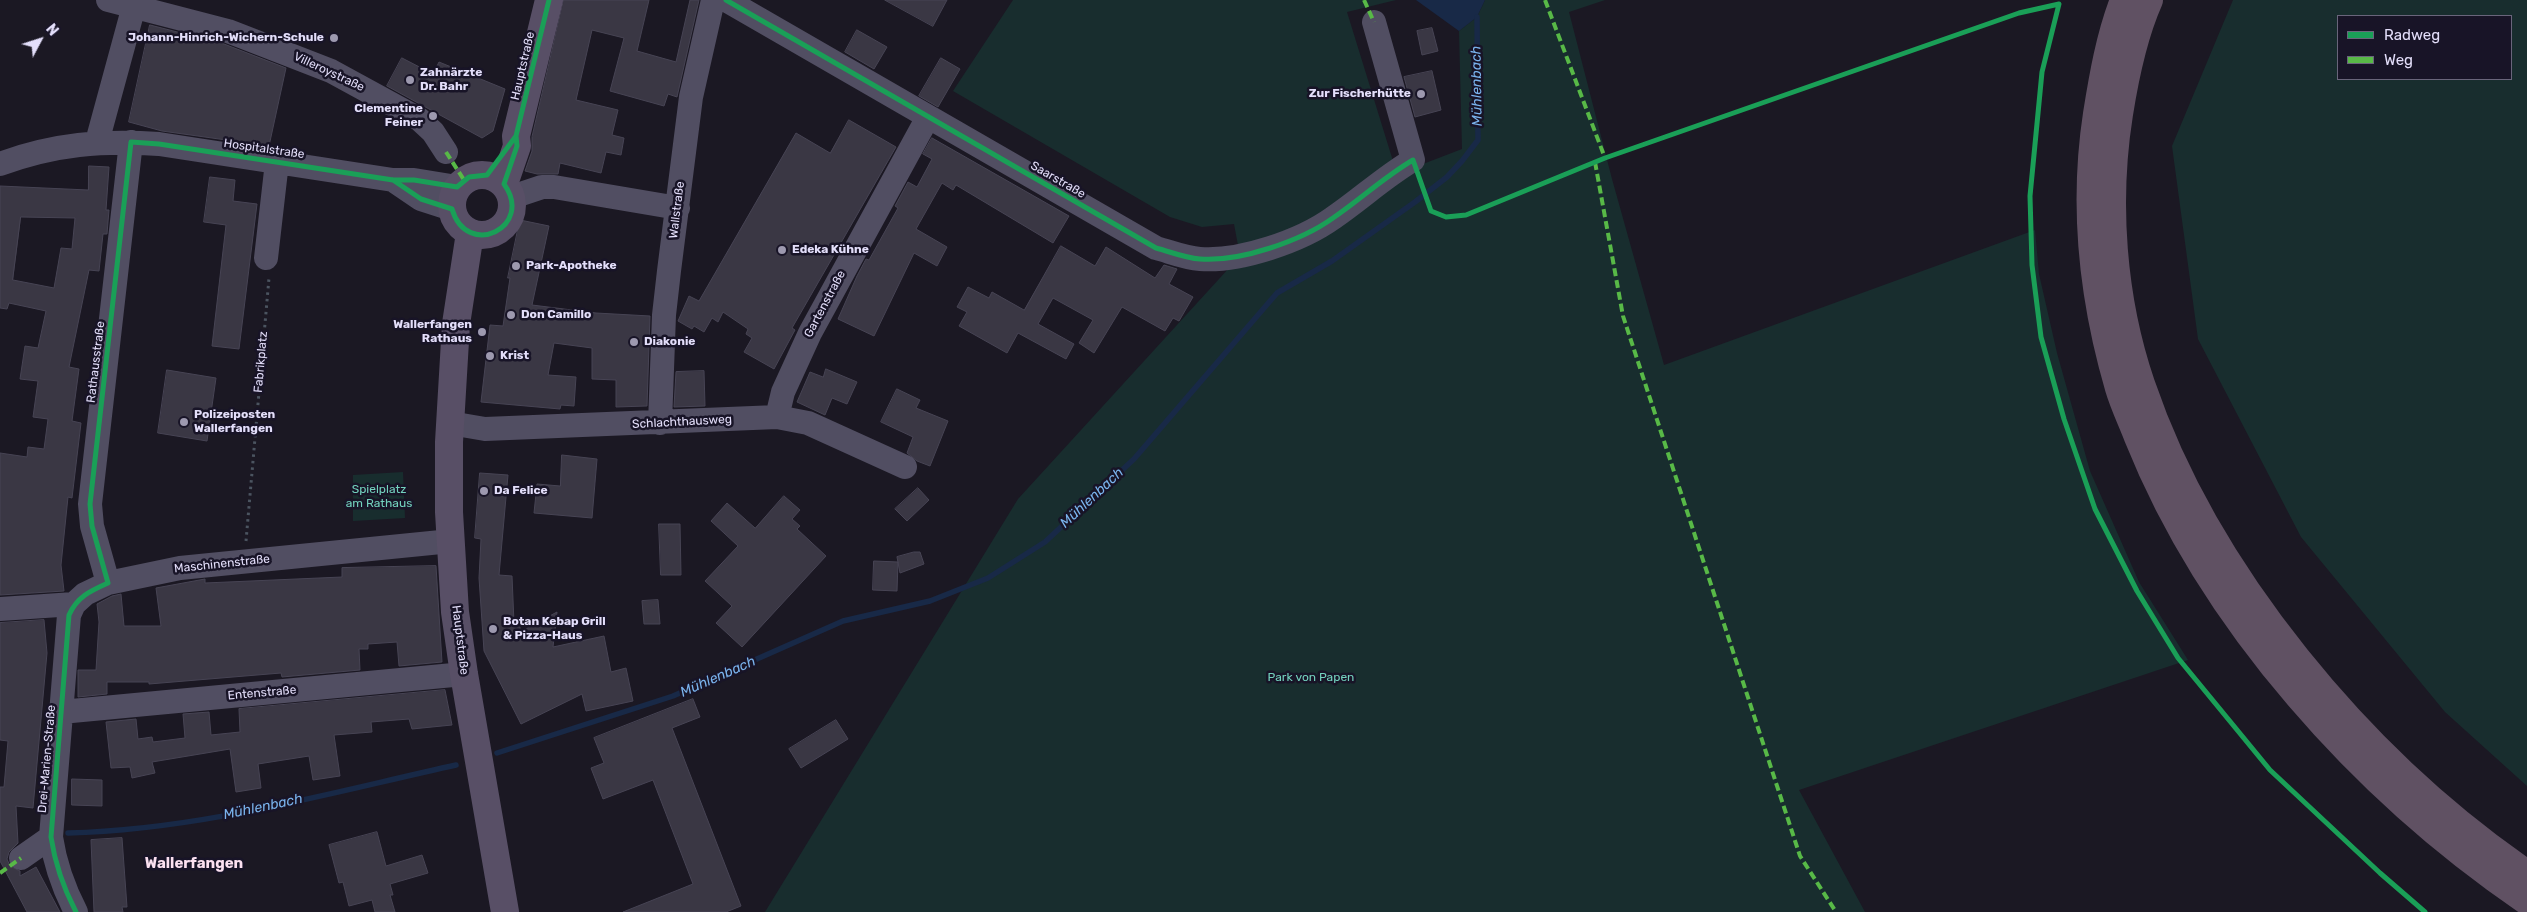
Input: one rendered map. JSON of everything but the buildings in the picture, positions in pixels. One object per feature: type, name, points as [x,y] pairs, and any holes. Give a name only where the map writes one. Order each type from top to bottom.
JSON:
[{"type":"highway","points":[[2124,0],[2103,78],[2092,148],[2090,232],[2105,334],[2120,390],[2150,466],[2186,537],[2234,611],[2284,677],[2346,747],[2413,812],[2478,867],[2527,901]]},
{"type":"highway","points":[[2149,0],[2141,18],[2121,102],[2114,150],[2112,230],[2124,320],[2141,383],[2170,457],[2205,526],[2252,599],[2301,663],[2362,732],[2428,796],[2491,850],[2527,874]]},
{"type":"main road","name":"Hauptstraße","points":[[501,185],[517,146],[516,136],[549,0]]},
{"type":"main road","points":[[469,177],[501,185],[509,218],[500,229],[478,234],[458,223],[454,198],[469,177]]},
{"type":"main road","name":"Hauptstraße","points":[[478,234],[471,326],[455,366],[448,472],[455,612],[505,912]]},
{"type":"street","name":"Villeroystraße","points":[[108,0],[228,31],[331,71],[419,119],[433,132],[446,152]]},
{"type":"street","name":"Wallstraße","points":[[660,423],[664,315],[684,150],[691,97],[713,0]]},
{"type":"street","name":"Saarstraße","points":[[726,0],[1156,248],[1201,259],[1225,258],[1255,251],[1310,232],[1332,219],[1390,173],[1413,160],[1374,22]]},
{"type":"street","points":[[97,142],[134,6]]},
{"type":"street","name":"Gartenstraße","points":[[777,417],[782,392],[810,333],[928,117]]},
{"type":"street","name":"Hospitalstraße","points":[[0,164],[63,147],[97,142],[159,144],[393,180],[414,180],[454,198]]},
{"type":"street","name":"Rathausstraße","points":[[108,583],[92,526],[90,504],[131,142]]},
{"type":"street","points":[[266,258],[277,162]]},
{"type":"street","points":[[501,185],[554,187],[678,208]]},
{"type":"street","name":"Schlachthausweg","points":[[450,423],[485,429],[777,417],[808,423],[905,466]]},
{"type":"street","name":"Maschinenstraße","points":[[74,604],[85,594],[108,583],[180,568],[451,541]]},
{"type":"street","points":[[0,609],[74,604]]},
{"type":"street","name":"Drei-Marien-Straße","points":[[74,604],[69,615],[51,837],[56,865],[65,892],[76,912]]},
{"type":"street","name":"Entenstraße","points":[[61,712],[464,674]]},
{"type":"street","points":[[21,858],[51,837]]},
{"type":"green space","name":"Park von Papen","points":[[1013,0],[1396,0],[1347,12],[1397,174],[1462,149],[1459,31],[1477,17],[1485,0],[1605,0],[1569,12],[1612,179],[1664,365],[2035,230],[2039,274],[2057,353],[2090,471],[2139,582],[2188,660],[1799,790],[1865,912],[765,912],[1018,499],[1240,256],[1234,224],[1202,227],[1170,217],[953,91]]},
{"type":"green space","points":[[2233,0],[2527,0],[2527,786],[2445,712],[2301,537],[2198,339],[2172,146]]},
{"type":"green space","name":"Spielplatz am Rathaus","points":[[403,472],[405,518],[353,521],[353,475]]},
{"type":"water","points":[[1416,0],[1485,0],[1477,17],[1459,31]]},
{"type":"waterway","name":"Mühlenbach","points":[[497,753],[673,696],[843,621],[930,601],[988,578],[1045,542],[1134,459],[1277,293],[1332,261],[1415,202],[1447,177],[1462,161],[1478,140],[1477,17]]},
{"type":"waterway","name":"Mühlenbach","points":[[68,833],[117,830],[215,818],[456,765]]},
{"type":"marked path","points":[[1364,0],[1374,22]]},
{"type":"marked path","points":[[1545,0],[1605,158]]},
{"type":"marked path","points":[[446,152],[464,180]]},
{"type":"marked path","points":[[1595,162],[1623,316],[1800,856],[1836,912]]},
{"type":"marked path","points":[[0,873],[21,858]]},
{"type":"cycle path","points":[[393,180],[421,199],[452,209],[460,224],[471,233],[483,235],[495,232],[505,224],[511,213],[511,200],[504,184],[517,146],[516,136],[549,0]]},
{"type":"cycle path","points":[[726,0],[1156,248],[1200,259],[1216,259],[1251,253],[1304,235],[1333,218],[1413,160],[1431,211],[1446,217],[1466,215],[1605,158],[2019,13],[2059,4],[2042,72],[2030,196],[2032,265],[2041,337],[2064,419],[2095,509],[2137,591],[2178,658],[2270,770],[2380,873],[2425,912]]},
{"type":"cycle path","points":[[76,912],[60,875],[51,837],[69,615],[80,599],[108,583],[92,526],[90,504],[131,142],[159,144],[393,180],[414,180],[457,187],[469,177],[487,175],[516,136]]},
{"type":"place","name":"Johann-Hinrich-Wichern-Schule","points":[[334,38]]},
{"type":"place","name":"Zahnärzte Dr. Bahr","points":[[410,80]]},
{"type":"place","name":"Zur Fischerhütte","points":[[1421,94]]},
{"type":"place","name":"Clementine Feiner","points":[[433,116]]},
{"type":"place","name":"Edeka Kühne","points":[[782,250]]},
{"type":"place","name":"Park-Apotheke","points":[[516,266]]},
{"type":"place","name":"Don Camillo","points":[[511,315]]},
{"type":"place","name":"Wallerfangen Rathaus","points":[[482,332]]},
{"type":"place","name":"Diakonie","points":[[634,342]]},
{"type":"place","name":"Krist","points":[[490,356]]},
{"type":"place","name":"Polizeiposten Wallerfangen","points":[[184,422]]},
{"type":"place","name":"Da Felice","points":[[484,491]]},
{"type":"place","name":"Botan Kebap Grill & Pizza-Haus","points":[[493,629]]},
{"type":"district","name":"Wallerfangen","points":[[194,864]]}]
